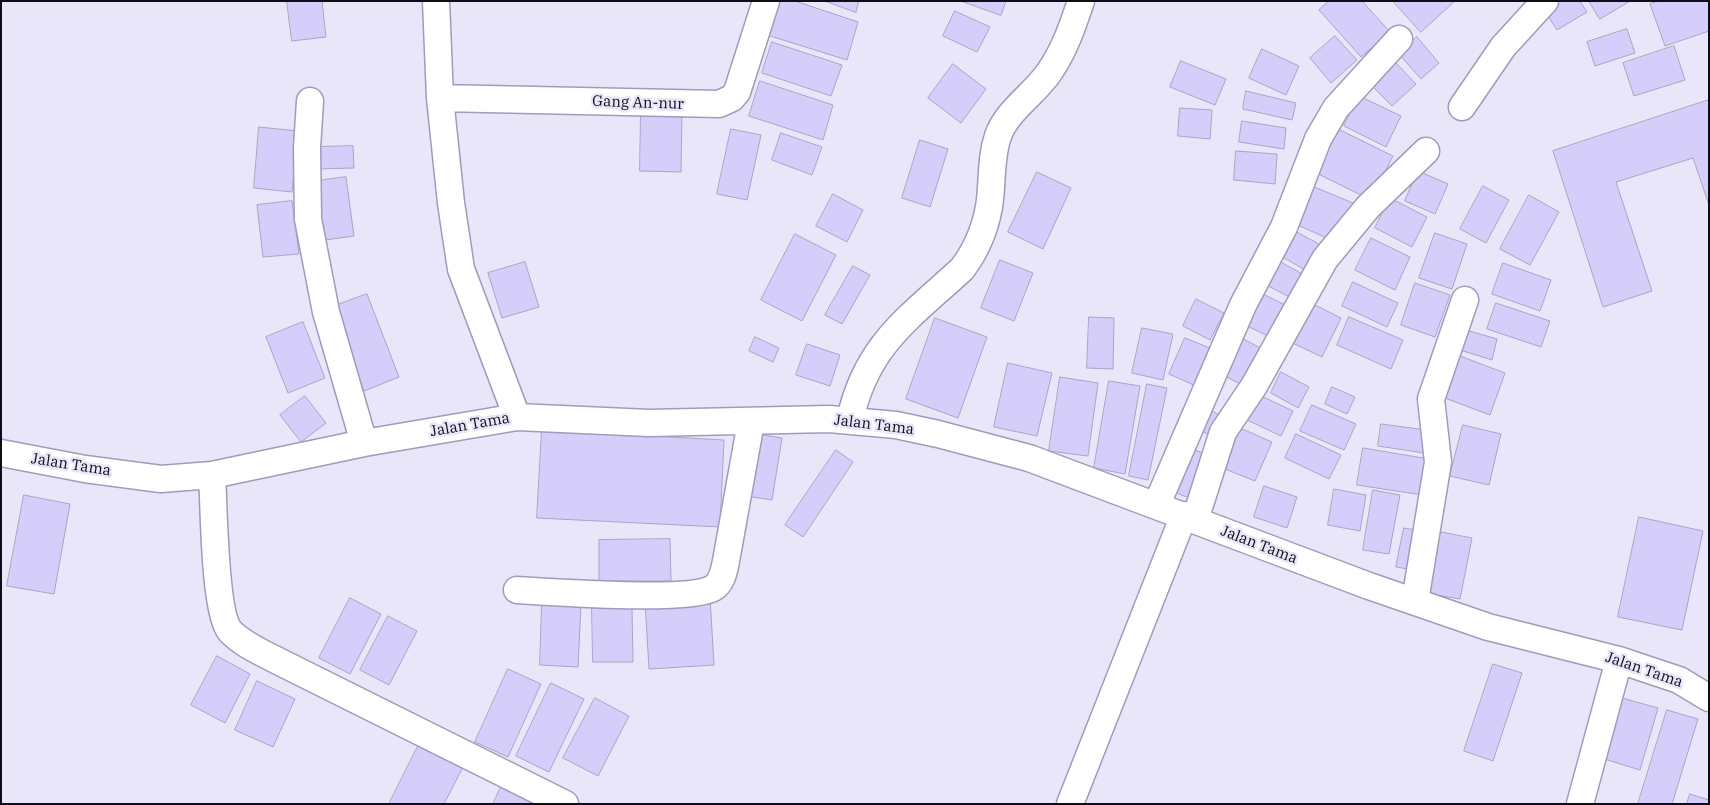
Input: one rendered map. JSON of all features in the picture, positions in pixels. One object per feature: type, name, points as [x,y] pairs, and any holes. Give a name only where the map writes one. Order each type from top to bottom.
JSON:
[{"type":"street","points":[[436,1],[440,98],[451,203],[461,269],[517,417]]},
{"type":"street","name":"Gang An-nur","points":[[440,98],[719,104],[732,98],[737,92],[766,1]]},
{"type":"street","points":[[850,420],[856,392],[874,357],[887,339],[900,323],[962,269],[970,259],[989,206],[992,160],[999,134],[1007,120],[1050,71],[1069,35],[1081,1]]},
{"type":"street","points":[[1462,107],[1503,47],[1545,1]]},
{"type":"street","points":[[1157,504],[1242,305],[1284,227],[1318,139],[1336,108],[1399,39]]},
{"type":"street","points":[[310,101],[307,148],[308,219],[326,312],[364,443]]},
{"type":"street","points":[[1070,804],[1190,517],[1223,432],[1254,386],[1324,259],[1368,207],[1426,151]]},
{"type":"street","points":[[1415,602],[1438,462],[1431,399],[1465,300]]},
{"type":"street","name":"Jalan Tama","points":[[1,453],[85,469],[161,478],[212,475],[364,443],[517,417],[649,423],[751,422],[797,419],[850,420],[896,425],[1029,458],[1157,504],[1269,550],[1415,602],[1488,627],[1619,660],[1679,680],[1709,698]]},
{"type":"street","points":[[517,590],[670,595],[713,589],[719,582],[726,561],[751,422]]},
{"type":"street","points":[[212,475],[217,575],[221,605],[229,630],[247,644],[276,660],[565,804]]},
{"type":"street","points":[[1580,804],[1619,660]]},
{"type":"building","points":[[287,1],[322,1],[326,37],[292,41]]},
{"type":"building","points":[[777,1],[795,1],[858,22],[847,60],[767,35]]},
{"type":"building","points":[[825,1],[859,1],[856,12]]},
{"type":"building","points":[[961,1],[1006,1],[1001,15]]},
{"type":"building","points":[[1329,1],[1362,1],[1390,32],[1361,57],[1319,10]]},
{"type":"building","points":[[1393,1],[1455,1],[1421,32]]},
{"type":"building","points":[[1558,1],[1580,1],[1587,12],[1557,30],[1544,10]]},
{"type":"building","points":[[1589,1],[1630,1],[1600,19]]},
{"type":"building","points":[[1659,1],[1709,1],[1709,31],[1665,46],[1650,4]]},
{"type":"building","points":[[955,11],[990,27],[977,52],[943,36]]},
{"type":"building","points":[[1627,29],[1635,53],[1595,66],[1587,42]]},
{"type":"building","points":[[1335,36],[1357,60],[1331,83],[1310,58]]},
{"type":"building","points":[[1417,37],[1439,63],[1421,79],[1398,53]]},
{"type":"building","points":[[772,42],[842,65],[831,96],[762,73]]},
{"type":"building","points":[[1674,46],[1685,80],[1634,96],[1623,63]]},
{"type":"building","points":[[1262,49],[1299,66],[1286,95],[1249,78]]},
{"type":"building","points":[[1181,61],[1226,79],[1215,105],[1170,87]]},
{"type":"building","points":[[1394,61],[1416,84],[1392,106],[1370,84]]},
{"type":"building","points":[[953,64],[986,89],[961,123],[928,98]]},
{"type":"building","points":[[760,81],[833,105],[823,140],[749,116]]},
{"type":"building","points":[[1246,91],[1296,103],[1292,120],[1243,109]]},
{"type":"building","points":[[1359,96],[1401,116],[1386,147],[1344,126]]},
{"type":"building","points":[[1709,100],[1709,205],[1693,158],[1616,182],[1652,291],[1603,307],[1553,151]]},
{"type":"building","points":[[641,108],[682,109],[681,172],[640,171]]},
{"type":"building","points":[[1180,108],[1212,110],[1210,139],[1178,136]]},
{"type":"building","points":[[1242,121],[1286,128],[1284,149],[1239,142]]},
{"type":"building","points":[[1330,125],[1393,156],[1371,200],[1308,169]]},
{"type":"building","points":[[259,127],[298,131],[292,192],[254,188]]},
{"type":"building","points":[[731,129],[761,135],[747,200],[717,194]]},
{"type":"building","points":[[781,133],[822,147],[812,175],[772,160]]},
{"type":"building","points":[[920,140],[948,149],[930,207],[902,198]]},
{"type":"building","points":[[353,146],[354,168],[317,169],[316,147]]},
{"type":"building","points":[[1236,151],[1277,154],[1275,184],[1234,180]]},
{"type":"building","points":[[1418,171],[1448,184],[1435,214],[1405,201]]},
{"type":"building","points":[[1037,172],[1071,188],[1043,249],[1008,232]]},
{"type":"building","points":[[346,177],[354,236],[318,241],[310,182]]},
{"type":"building","points":[[1312,186],[1353,203],[1336,242],[1295,224]]},
{"type":"building","points":[[1483,186],[1509,200],[1486,243],[1460,229]]},
{"type":"building","points":[[833,194],[863,210],[847,242],[816,226]]},
{"type":"building","points":[[1529,195],[1559,212],[1530,265],[1500,249]]},
{"type":"building","points":[[1390,198],[1427,217],[1412,247],[1375,228]]},
{"type":"building","points":[[292,201],[299,254],[263,257],[257,205]]},
{"type":"building","points":[[1293,230],[1328,249],[1314,275],[1279,255]]},
{"type":"building","points":[[1435,233],[1467,244],[1452,289],[1419,278]]},
{"type":"building","points":[[795,234],[836,255],[802,321],[761,300]]},
{"type":"building","points":[[1371,238],[1410,257],[1395,290],[1355,270]]},
{"type":"building","points":[[1273,258],[1310,278],[1297,301],[1261,282]]},
{"type":"building","points":[[1000,260],[1033,273],[1014,321],[981,308]]},
{"type":"building","points":[[525,262],[539,307],[502,318],[488,273]]},
{"type":"building","points":[[1503,263],[1551,280],[1540,311],[1492,294]]},
{"type":"building","points":[[853,266],[870,275],[842,324],[825,315]]},
{"type":"building","points":[[1353,282],[1398,303],[1387,327],[1342,306]]},
{"type":"building","points":[[1415,283],[1450,295],[1435,337],[1401,325]]},
{"type":"building","points":[[1257,291],[1289,307],[1274,339],[1241,323]]},
{"type":"building","points":[[367,294],[399,377],[364,391],[332,307]]},
{"type":"building","points":[[1196,299],[1224,313],[1210,340],[1183,326]]},
{"type":"building","points":[[1305,300],[1341,318],[1322,357],[1286,340]]},
{"type":"building","points":[[1496,303],[1550,321],[1541,347],[1487,329]]},
{"type":"building","points":[[1089,317],[1114,318],[1113,369],[1087,368]]},
{"type":"building","points":[[1349,317],[1403,340],[1391,369],[1337,345]]},
{"type":"building","points":[[935,318],[987,337],[958,418],[906,399]]},
{"type":"building","points":[[303,322],[325,378],[288,393],[266,337]]},
{"type":"building","points":[[1142,328],[1173,334],[1163,380],[1132,373]]},
{"type":"building","points":[[1466,330],[1497,339],[1492,360],[1460,350]]},
{"type":"building","points":[[1236,335],[1264,350],[1246,387],[1217,372]]},
{"type":"building","points":[[755,337],[779,348],[773,362],[749,351]]},
{"type":"building","points":[[1185,338],[1212,349],[1196,386],[1169,374]]},
{"type":"building","points":[[807,344],[840,355],[830,386],[796,375]]},
{"type":"building","points":[[1460,356],[1505,373],[1490,415],[1445,398]]},
{"type":"building","points":[[1008,363],[1052,373],[1037,436],[994,427]]},
{"type":"building","points":[[1281,372],[1309,387],[1298,408],[1271,393]]},
{"type":"building","points":[[1060,377],[1098,383],[1088,456],[1049,451]]},
{"type":"building","points":[[1109,381],[1140,386],[1125,474],[1094,468]]},
{"type":"building","points":[[1147,384],[1167,388],[1148,480],[1129,476]]},
{"type":"building","points":[[1332,387],[1355,397],[1347,414],[1325,404]]},
{"type":"building","points":[[1257,394],[1293,411],[1281,436],[1245,419]]},
{"type":"building","points":[[305,396],[326,423],[301,442],[280,415]]},
{"type":"building","points":[[1201,405],[1223,417],[1213,437],[1191,425]]},
{"type":"building","points":[[1312,405],[1356,424],[1344,450],[1300,431]]},
{"type":"building","points":[[1381,424],[1427,430],[1424,453],[1378,446]]},
{"type":"building","points":[[1463,425],[1501,434],[1489,485],[1450,476]]},
{"type":"building","points":[[1238,427],[1272,442],[1255,481],[1220,467]]},
{"type":"building","points":[[542,430],[724,440],[720,527],[537,518]]},
{"type":"building","points":[[750,433],[782,438],[772,500],[740,495]]},
{"type":"building","points":[[1296,434],[1341,455],[1329,479],[1285,458]]},
{"type":"building","points":[[1184,446],[1211,456],[1195,500],[1168,490]]},
{"type":"building","points":[[1363,448],[1435,460],[1429,496],[1357,485]]},
{"type":"building","points":[[836,450],[853,462],[803,537],[785,525]]},
{"type":"building","points":[[1264,486],[1297,497],[1287,528],[1254,517]]},
{"type":"building","points":[[1334,489],[1366,495],[1360,531],[1328,525]]},
{"type":"building","points":[[1373,490],[1400,495],[1389,554],[1363,550]]},
{"type":"building","points":[[24,495],[70,504],[54,594],[7,586]]},
{"type":"building","points":[[1639,517],[1703,531],[1682,630],[1618,617]]},
{"type":"building","points":[[1404,528],[1422,531],[1414,570],[1396,567]]},
{"type":"building","points":[[1431,530],[1472,538],[1460,599],[1419,592]]},
{"type":"building","points":[[670,539],[671,581],[599,581],[599,540]]},
{"type":"building","points":[[710,597],[714,665],[649,669],[645,601]]},
{"type":"building","points":[[350,598],[381,614],[350,674],[319,658]]},
{"type":"building","points":[[542,604],[581,605],[578,667],[540,665]]},
{"type":"building","points":[[592,608],[632,608],[633,662],[593,662]]},
{"type":"building","points":[[388,616],[417,631],[389,685],[360,670]]},
{"type":"building","points":[[217,656],[250,674],[225,723],[191,705]]},
{"type":"building","points":[[1493,664],[1522,673],[1493,761],[1464,751]]},
{"type":"building","points":[[508,669],[541,684],[508,757],[475,742]]},
{"type":"building","points":[[257,681],[295,699],[273,747],[235,730]]},
{"type":"building","points":[[551,683],[584,699],[549,772],[516,756]]},
{"type":"building","points":[[1615,696],[1658,708],[1640,770],[1598,757]]},
{"type":"building","points":[[595,698],[629,716],[598,776],[563,758]]},
{"type":"building","points":[[1667,710],[1698,719],[1672,804],[1638,804]]},
{"type":"building","points":[[419,744],[463,767],[444,804],[389,804]]},
{"type":"building","points":[[501,787],[534,803],[534,804],[493,804]]},
{"type":"building","points":[[1690,794],[1709,800],[1709,804],[1687,804]]}]
